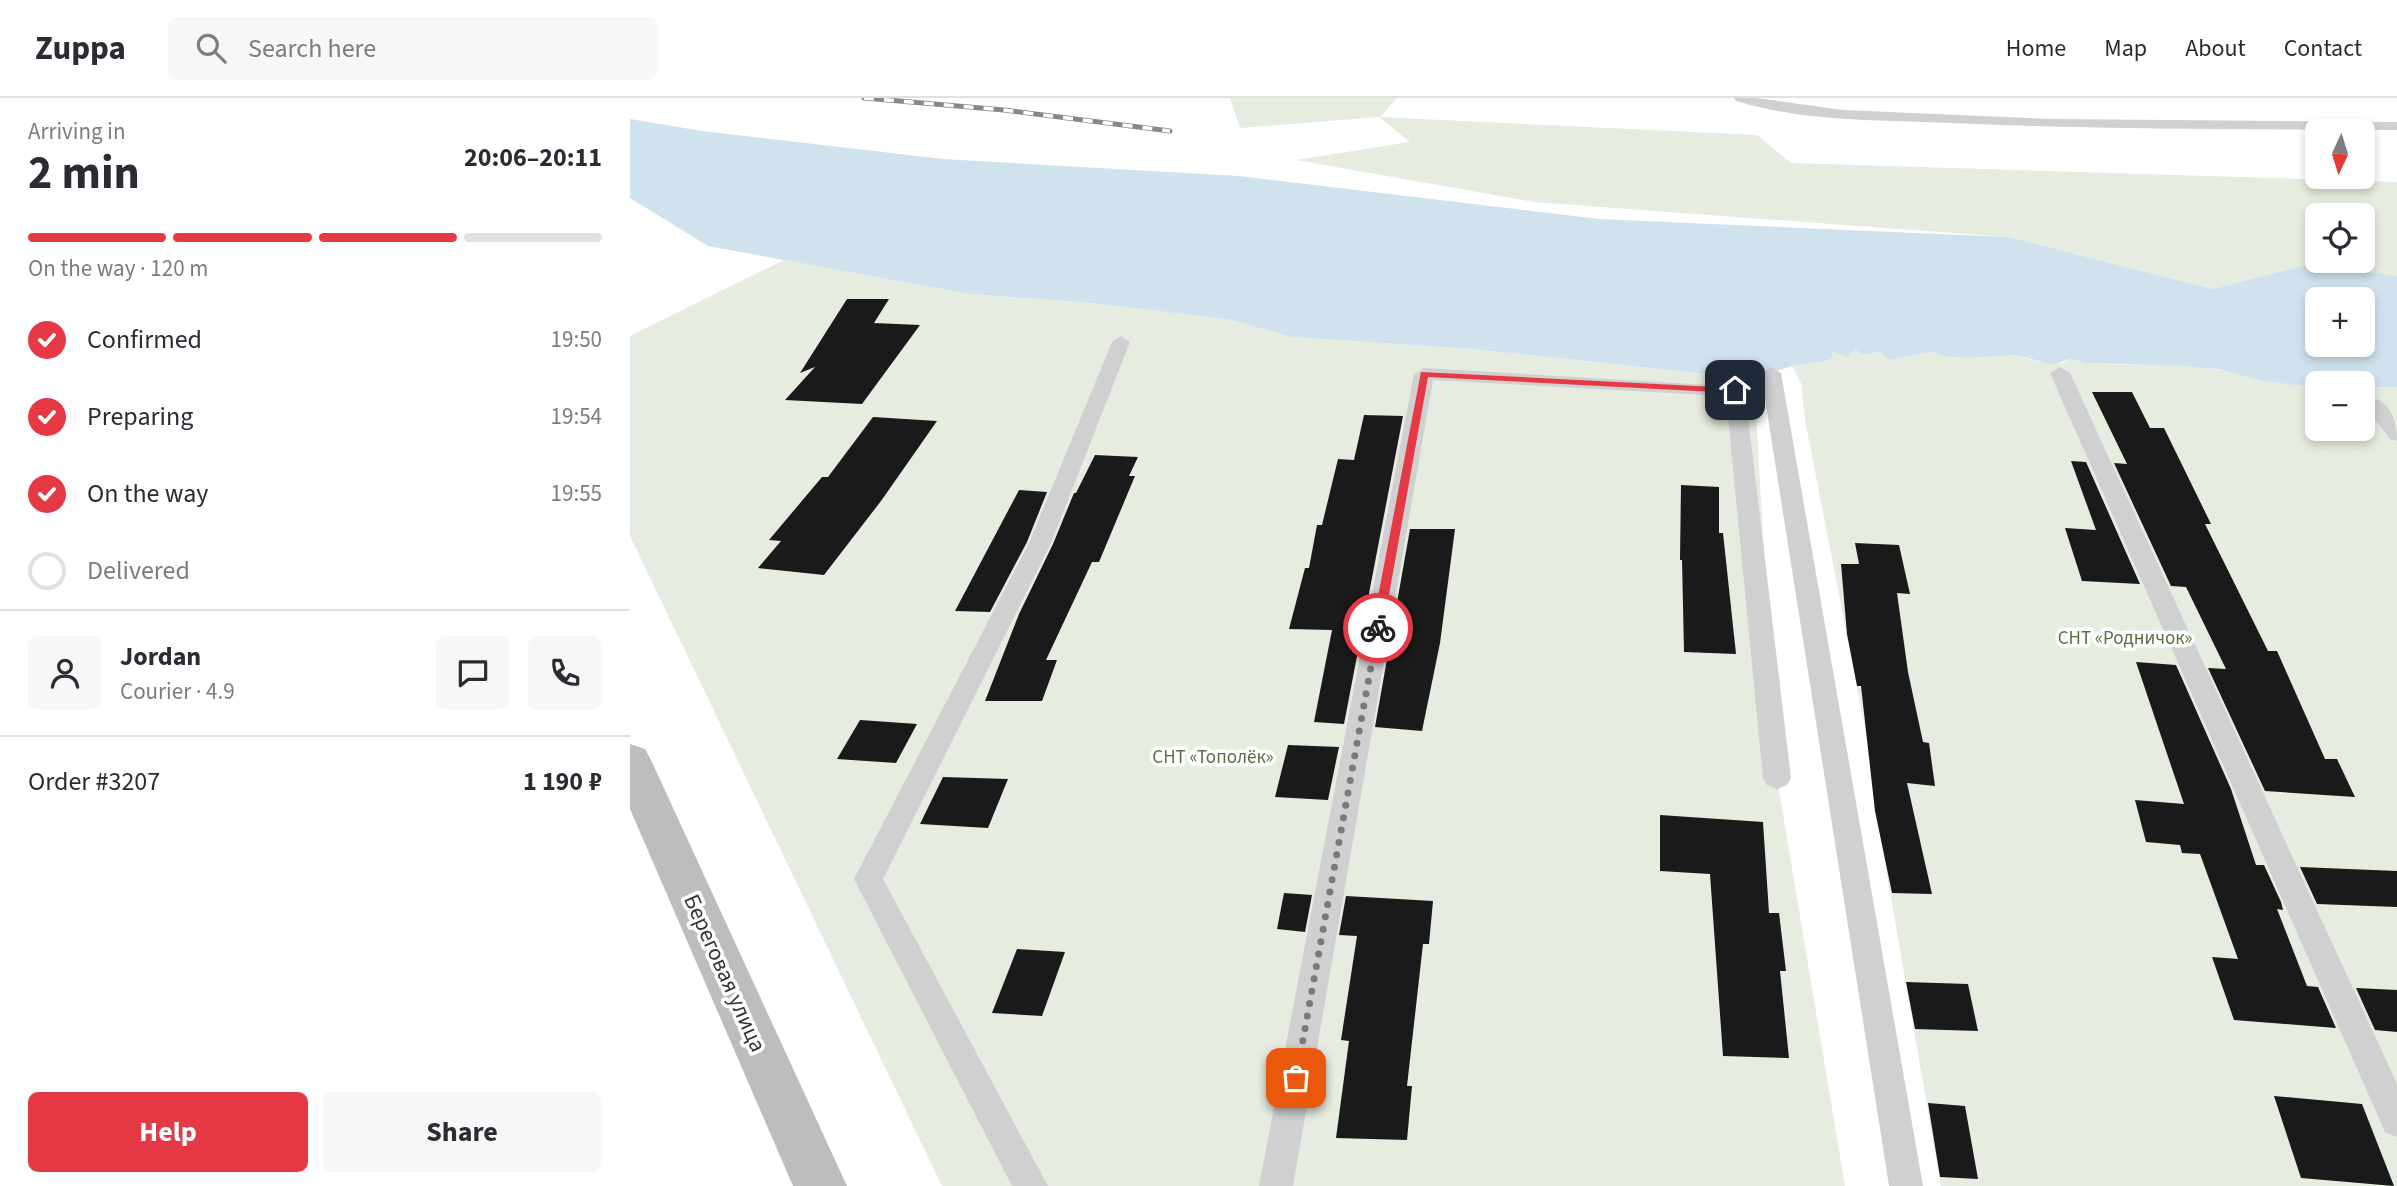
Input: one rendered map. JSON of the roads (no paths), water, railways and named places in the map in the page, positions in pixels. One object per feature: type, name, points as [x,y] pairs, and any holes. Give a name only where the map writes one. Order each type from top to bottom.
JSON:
[{"type":"street","name":"Береговая улица","points":[[630,760],[820,1186]]},
{"type":"lane","points":[[1741,98],[1761,104],[1843,114],[2052,123],[2397,126]]},
{"type":"lane","points":[[1031,1186],[868,879],[1041,543],[1121,342]]},
{"type":"lane","points":[[1771,373],[1906,1186]]},
{"type":"lane","points":[[2060,373],[2397,1121]]},
{"type":"lane","points":[[1276,1186],[1424,374],[1735,390],[1777,778]]},
{"type":"lane","points":[[2375,407],[2397,435]]},
{"type":"water","points":[[630,119],[702,131],[943,159],[1239,176],[1599,219],[2008,237],[2213,289],[2305,265],[2305,273],[2375,273],[2397,276],[2397,387],[2375,387],[2375,371],[2305,371],[2305,385],[2297,385],[2264,381],[2217,369],[2184,366],[2087,363],[2070,359],[2053,365],[2016,355],[1971,358],[1947,357],[1932,352],[1889,360],[1880,352],[1862,355],[1855,349],[1848,357],[1832,351],[1832,357],[1826,361],[1792,366],[1754,379],[1472,349],[1291,337],[1232,320],[1091,303],[969,294],[708,246],[630,198]]},
{"type":"railway","points":[[864,98],[1004,110],[1170,131]]},
{"type":"park label","name":"СНТ «Родничок»","points":[[2125,638]]},
{"type":"park label","name":"СНТ «Тополёк»","points":[[1213,757]]}]
